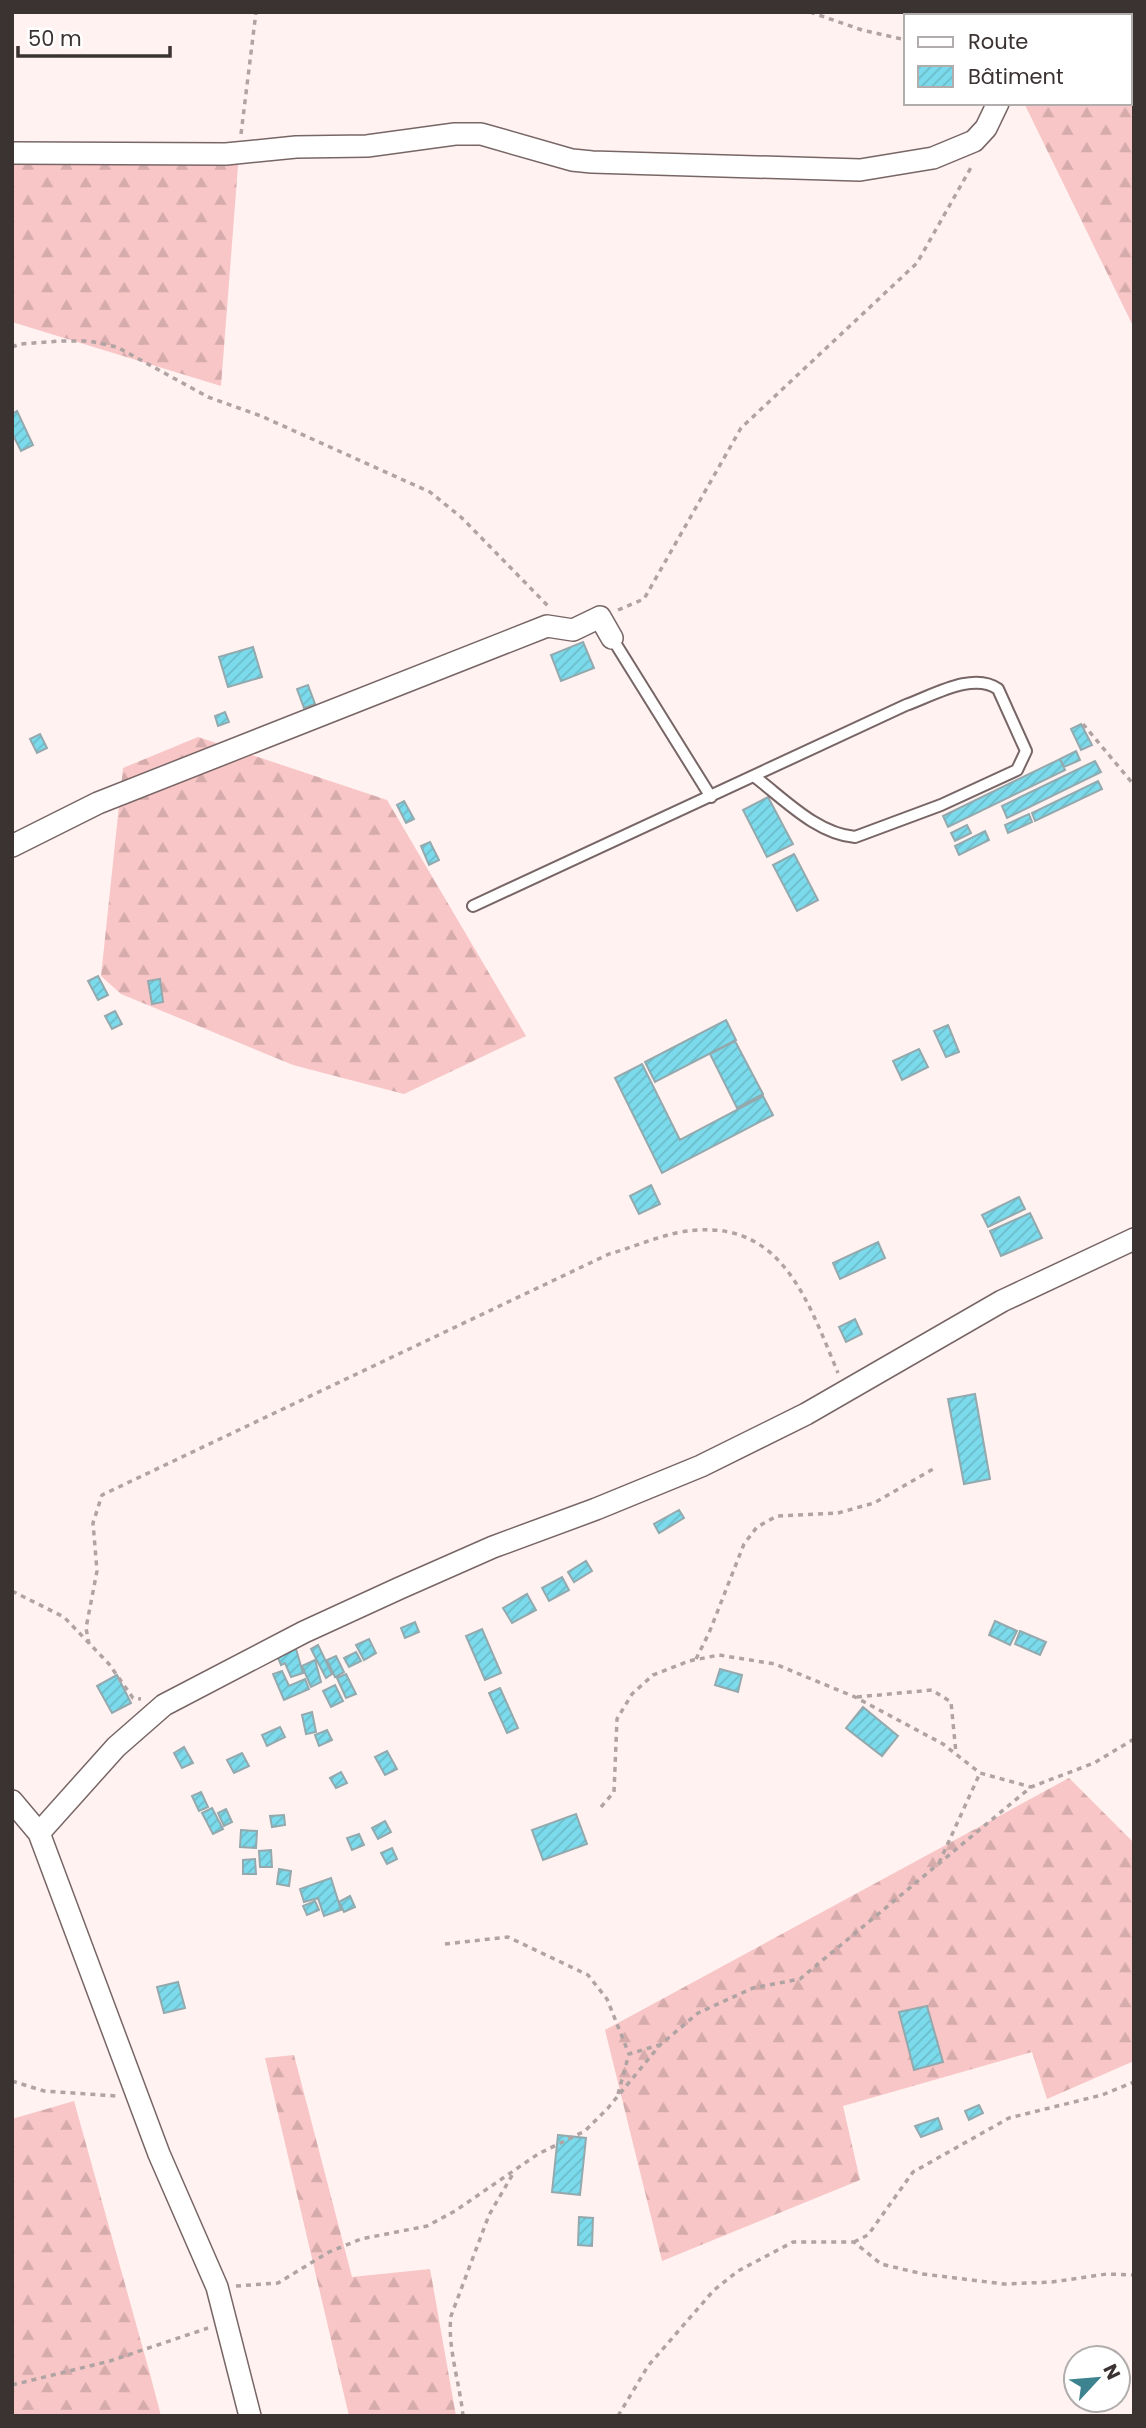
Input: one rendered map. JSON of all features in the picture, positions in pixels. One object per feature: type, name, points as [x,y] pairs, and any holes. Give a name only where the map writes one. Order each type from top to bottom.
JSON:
[{"type":"street","points":[[12,153],[239,153],[296,147],[367,146],[455,134],[481,134],[572,160],[592,162],[860,170],[933,158],[976,138],[986,128],[997,105]]},
{"type":"street","points":[[12,846],[98,803],[547,626],[573,630],[600,617],[611,638]]},
{"type":"street","points":[[39,1833],[116,1747],[164,1705],[304,1632],[400,1588],[493,1547],[701,1466],[806,1414],[1002,1301],[1134,1239]]},
{"type":"street","points":[[12,1801],[39,1833],[159,2154],[217,2287],[250,2416]]},
{"type":"lane","points":[[611,638],[711,797]]},
{"type":"lane","points":[[472,906],[906,705],[975,681],[989,683],[998,689],[1026,751],[1017,770],[941,805],[855,837],[841,836],[805,817],[755,776]]},
{"type":"path","points":[[239,153],[256,12]]},
{"type":"path","points":[[810,12],[862,30],[904,40]]},
{"type":"path","points":[[600,617],[644,599],[741,428],[917,263],[980,152],[976,138]]},
{"type":"path","points":[[12,347],[20,344],[89,341],[117,347],[208,397],[261,416],[430,492],[462,518],[573,630]]},
{"type":"path","points":[[1083,724],[1134,785]]},
{"type":"path","points":[[89,1644],[86,1628],[97,1571],[93,1523],[102,1495],[609,1254],[676,1233],[718,1230],[745,1237],[785,1264],[798,1282],[845,1390]]},
{"type":"path","points":[[695,1659],[709,1633],[744,1544],[757,1527],[777,1516],[838,1513],[874,1503],[935,1468]]},
{"type":"path","points":[[12,1591],[64,1617],[109,1664],[133,1698],[164,1705]]},
{"type":"path","points":[[601,1807],[614,1793],[617,1719],[632,1694],[653,1675],[695,1659],[719,1655],[775,1664],[855,1697],[956,1752],[980,1773],[1031,1787]]},
{"type":"path","points":[[855,1697],[891,1696],[932,1690],[941,1693],[951,1702],[956,1752]]},
{"type":"path","points":[[217,2287],[278,2283],[330,2252],[360,2239],[428,2226],[538,2154],[585,2131],[660,2045],[698,2013],[752,1988],[800,1979],[1031,1787],[1094,1763],[1134,1739]]},
{"type":"path","points":[[938,1865],[980,1773]]},
{"type":"path","points":[[445,1944],[508,1937],[588,1975],[607,1999],[629,2054],[618,2096]]},
{"type":"path","points":[[629,2054],[660,2045]]},
{"type":"path","points":[[12,2081],[44,2091],[139,2097]]},
{"type":"path","points":[[618,2416],[648,2366],[673,2334],[738,2271],[793,2242],[854,2242],[868,2235],[913,2172],[1009,2118],[1102,2095],[1134,2082]]},
{"type":"path","points":[[464,2416],[449,2333],[451,2316],[489,2215],[515,2170]]},
{"type":"path","points":[[854,2242],[881,2264],[923,2274],[1004,2284],[1052,2282],[1107,2274],[1134,2275]]},
{"type":"path","points":[[12,2385],[110,2361],[180,2340],[226,2321]]},
{"type":"green space","points":[[1134,80],[1134,328],[1025,105],[1132,105]]},
{"type":"green space","points":[[12,153],[239,153],[221,386],[12,322]]},
{"type":"green space","points":[[198,737],[387,800],[526,1036],[404,1094],[293,1065],[121,994],[101,976],[123,768]]},
{"type":"green space","points":[[1069,1778],[1134,1843],[1134,2061],[1047,2099],[1032,2052],[843,2106],[860,2180],[662,2261],[605,2030]]},
{"type":"green space","points":[[294,2055],[352,2277],[430,2269],[456,2416],[349,2416],[265,2058]]},
{"type":"green space","points":[[74,2101],[161,2416],[12,2416],[12,2119]]},
{"type":"building","points":[[17,411],[33,445],[21,451],[12,433],[12,414]]},
{"type":"building","points":[[583,642],[594,668],[561,681],[551,655]]},
{"type":"building","points":[[253,647],[262,677],[228,687],[219,657]]},
{"type":"building","points":[[308,685],[315,704],[304,708],[297,689]]},
{"type":"building","points":[[225,712],[229,722],[218,726],[215,716]]},
{"type":"building","points":[[1081,724],[1092,745],[1081,750],[1071,729]]},
{"type":"building","points":[[40,734],[47,748],[37,753],[30,739]]},
{"type":"building","points":[[1076,751],[1080,760],[1064,767],[1060,759]]},
{"type":"building","points":[[1060,759],[1065,770],[948,827],[943,816]]},
{"type":"building","points":[[1095,761],[1101,772],[1007,818],[1002,806]]},
{"type":"building","points":[[1098,781],[1102,789],[1035,821],[1032,813]]},
{"type":"building","points":[[768,797],[793,844],[767,857],[743,810]]},
{"type":"building","points":[[404,801],[414,819],[406,823],[397,805]]},
{"type":"building","points":[[1029,814],[1032,822],[1008,833],[1005,825]]},
{"type":"building","points":[[967,825],[971,833],[955,841],[951,833]]},
{"type":"building","points":[[985,831],[989,840],[959,855],[955,846]]},
{"type":"building","points":[[430,842],[439,860],[429,865],[421,846]]},
{"type":"building","points":[[794,854],[818,900],[797,911],[773,865]]},
{"type":"building","points":[[98,976],[108,995],[98,1000],[88,981]]},
{"type":"building","points":[[160,979],[163,1002],[152,1004],[148,981]]},
{"type":"building","points":[[115,1011],[122,1024],[112,1029],[105,1016]]},
{"type":"building","points":[[726,1020],[736,1040],[655,1082],[645,1062]]},
{"type":"building","points":[[948,1025],[959,1052],[946,1057],[934,1031]]},
{"type":"building","points":[[735,1041],[763,1094],[737,1108],[710,1054]]},
{"type":"building","points":[[919,1049],[928,1067],[902,1080],[893,1061]]},
{"type":"building","points":[[642,1064],[680,1140],[763,1096],[773,1115],[662,1173],[615,1078]]},
{"type":"building","points":[[651,1185],[660,1204],[639,1214],[630,1196]]},
{"type":"building","points":[[1019,1197],[1025,1209],[988,1227],[982,1215]]},
{"type":"building","points":[[1030,1213],[1042,1238],[1001,1256],[990,1231]]},
{"type":"building","points":[[878,1242],[885,1258],[840,1279],[833,1263]]},
{"type":"building","points":[[855,1319],[862,1334],[846,1342],[839,1327]]},
{"type":"building","points":[[975,1394],[990,1479],[964,1484],[948,1399]]},
{"type":"building","points":[[679,1510],[684,1518],[659,1533],[654,1524]]},
{"type":"building","points":[[586,1561],[592,1571],[574,1582],[568,1572]]},
{"type":"building","points":[[562,1577],[569,1590],[549,1601],[542,1588]]},
{"type":"building","points":[[527,1594],[536,1610],[512,1623],[503,1608]]},
{"type":"building","points":[[995,1621],[1017,1631],[1010,1645],[989,1635]]},
{"type":"building","points":[[415,1622],[419,1632],[405,1638],[401,1628]]},
{"type":"building","points":[[482,1629],[501,1673],[485,1680],[466,1636]]},
{"type":"building","points":[[1020,1631],[1046,1642],[1040,1655],[1015,1644]]},
{"type":"building","points":[[369,1639],[376,1653],[364,1660],[356,1645]]},
{"type":"building","points":[[294,1642],[303,1673],[291,1677],[285,1663],[281,1665],[275,1650]]},
{"type":"building","points":[[318,1645],[332,1674],[326,1678],[311,1649]]},
{"type":"building","points":[[356,1652],[361,1661],[349,1667],[344,1658]]},
{"type":"building","points":[[336,1656],[344,1672],[335,1677],[327,1660]]},
{"type":"building","points":[[315,1660],[321,1682],[311,1687],[302,1666]]},
{"type":"building","points":[[720,1669],[742,1675],[738,1692],[715,1685]]},
{"type":"building","points":[[282,1671],[289,1686],[305,1679],[309,1689],[284,1700],[273,1674]]},
{"type":"building","points":[[346,1674],[356,1694],[346,1698],[337,1678]]},
{"type":"building","points":[[117,1675],[131,1703],[112,1713],[97,1686]]},
{"type":"building","points":[[335,1685],[343,1701],[331,1707],[323,1691]]},
{"type":"building","points":[[500,1688],[518,1728],[507,1733],[489,1693]]},
{"type":"building","points":[[863,1707],[898,1736],[882,1756],[846,1728]]},
{"type":"building","points":[[312,1712],[316,1732],[306,1734],[302,1715]]},
{"type":"building","points":[[280,1727],[285,1737],[267,1746],[262,1735]]},
{"type":"building","points":[[327,1730],[332,1740],[319,1746],[315,1735]]},
{"type":"building","points":[[184,1747],[193,1763],[182,1768],[174,1753]]},
{"type":"building","points":[[387,1751],[397,1769],[385,1775],[375,1757]]},
{"type":"building","points":[[242,1753],[249,1766],[234,1773],[227,1760]]},
{"type":"building","points":[[341,1772],[347,1783],[336,1788],[330,1778]]},
{"type":"building","points":[[201,1792],[208,1807],[199,1811],[192,1796]]},
{"type":"building","points":[[212,1808],[223,1829],[213,1834],[202,1813]]},
{"type":"building","points":[[226,1809],[232,1822],[224,1826],[218,1813]]},
{"type":"building","points":[[576,1814],[587,1844],[543,1860],[532,1830]]},
{"type":"building","points":[[284,1815],[285,1825],[272,1827],[270,1816]]},
{"type":"building","points":[[385,1821],[391,1832],[378,1839],[372,1828]]},
{"type":"building","points":[[241,1830],[257,1831],[256,1848],[240,1847]]},
{"type":"building","points":[[359,1834],[364,1845],[352,1850],[347,1838]]},
{"type":"building","points":[[392,1848],[397,1859],[387,1864],[381,1853]]},
{"type":"building","points":[[271,1850],[272,1867],[260,1867],[259,1851]]},
{"type":"building","points":[[255,1859],[256,1874],[243,1874],[243,1860]]},
{"type":"building","points":[[279,1869],[291,1871],[289,1886],[277,1884]]},
{"type":"building","points":[[331,1878],[341,1910],[324,1916],[318,1898],[304,1902],[300,1889]]},
{"type":"building","points":[[350,1896],[355,1907],[344,1912],[339,1902]]},
{"type":"building","points":[[315,1901],[319,1910],[307,1915],[303,1906]]},
{"type":"building","points":[[178,1982],[185,2008],[164,2013],[157,1987]]},
{"type":"building","points":[[927,2006],[943,2062],[914,2070],[899,2012]]},
{"type":"building","points":[[979,2105],[983,2113],[969,2120],[965,2111]]},
{"type":"building","points":[[938,2118],[942,2129],[921,2137],[915,2126]]},
{"type":"building","points":[[558,2135],[586,2138],[580,2195],[552,2192]]},
{"type":"building","points":[[579,2217],[593,2218],[592,2246],[578,2245]]}]
